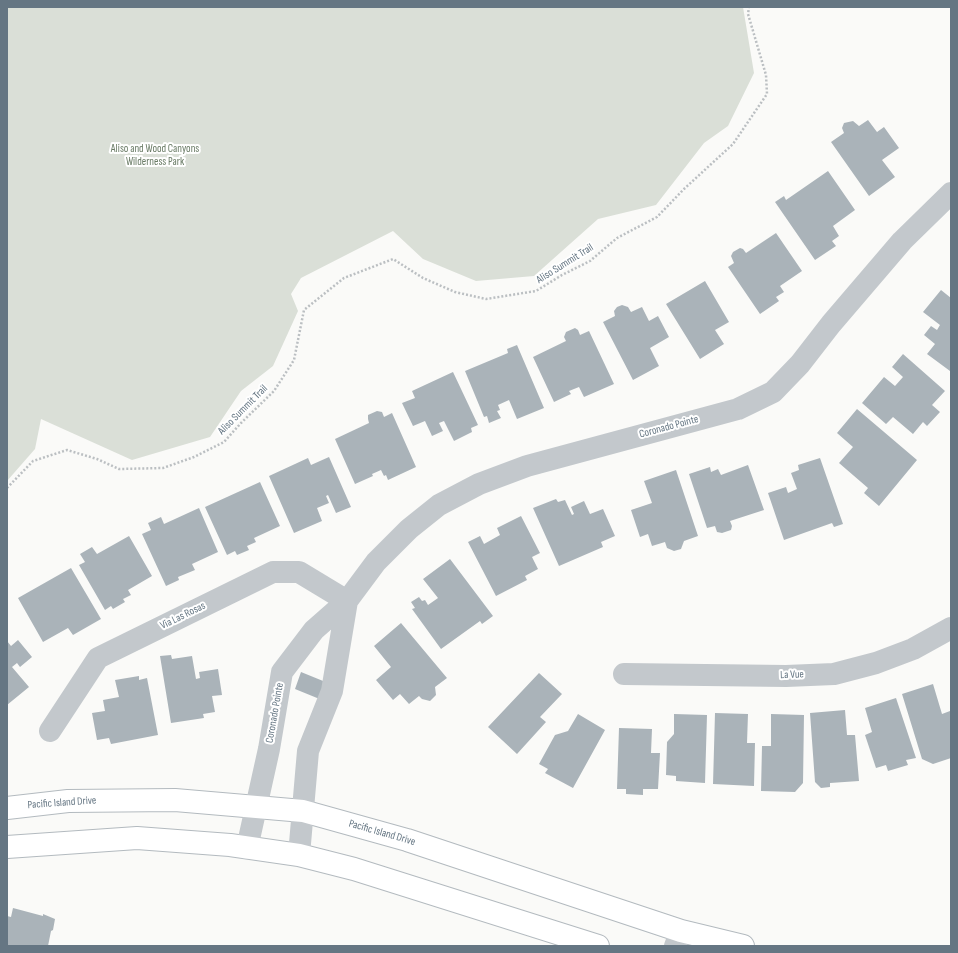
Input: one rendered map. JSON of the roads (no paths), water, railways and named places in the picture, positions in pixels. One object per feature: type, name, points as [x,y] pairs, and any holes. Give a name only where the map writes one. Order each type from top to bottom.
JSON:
[{"type":"main road","name":"Pacific Island Drive","points":[[7,808],[68,801],[175,800],[303,811],[407,840],[678,938],[743,946]]},
{"type":"main road","points":[[7,847],[137,838],[230,845],[299,856],[354,869],[598,946]]},
{"type":"street","name":"Coronado Pointe","points":[[247,848],[269,748],[282,672],[314,630],[347,601],[376,562],[409,529],[439,505],[479,484],[527,466],[738,409],[773,392],[800,364],[831,324],[902,241],[951,193]]},
{"type":"street","name":"Via Las Rosas","points":[[50,731],[98,658],[273,572],[299,572],[347,601]]},
{"type":"street","name":"Coronado Pointe","points":[[299,856],[308,750],[332,691],[347,601]]},
{"type":"street","name":"La Vue","points":[[624,674],[786,676],[834,674],[876,663],[913,649],[951,628]]},
{"type":"park label","name":"Aliso and Wood Canyons Wilderness Park","points":[[155,155]]}]
